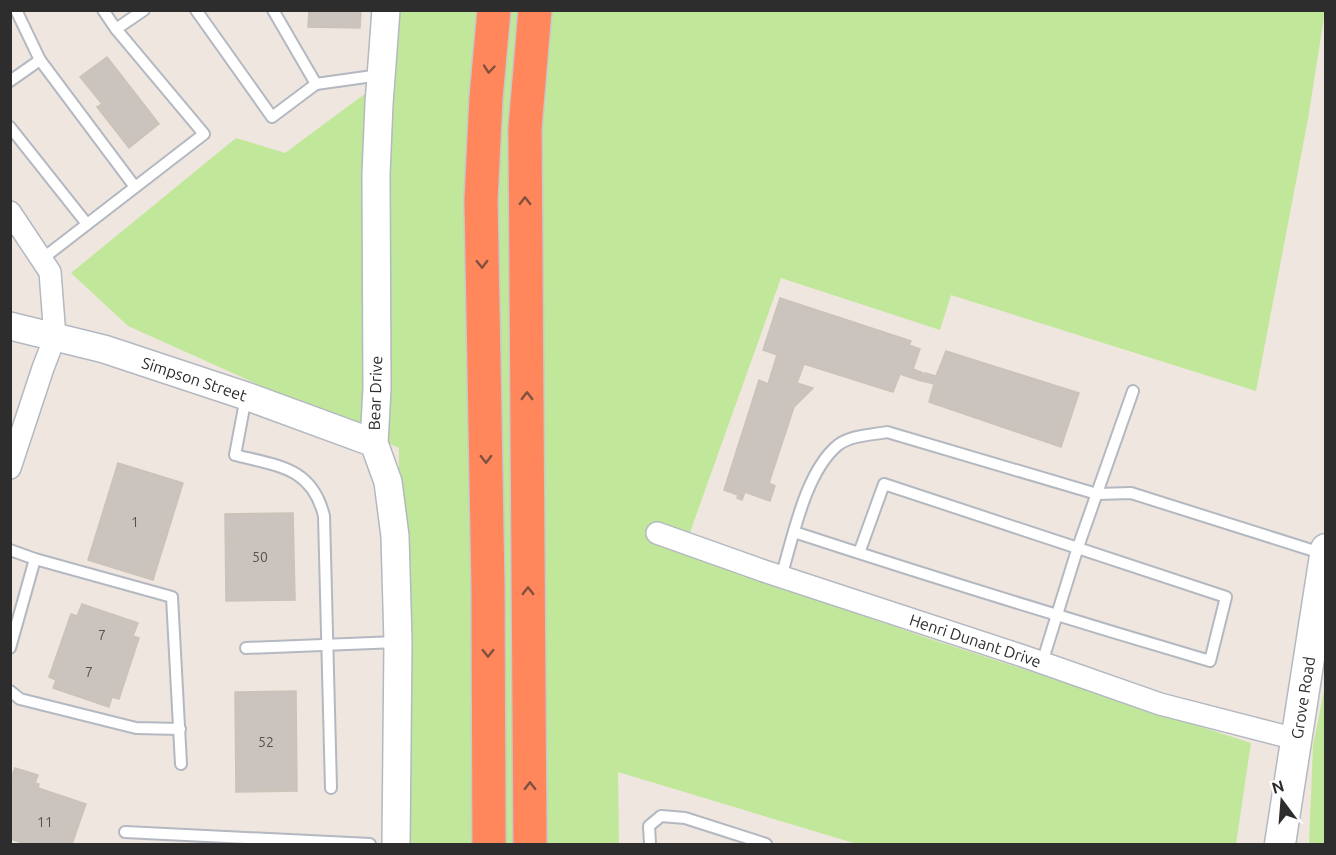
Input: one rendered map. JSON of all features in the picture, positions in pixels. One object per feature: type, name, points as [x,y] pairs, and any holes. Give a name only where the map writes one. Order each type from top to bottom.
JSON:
[{"type":"highway","points":[[489,844],[488,587],[481,200],[486,98],[494,10]]},
{"type":"highway","points":[[530,844],[525,128],[535,10]]},
{"type":"main road","name":"Grove Road","points":[[1280,844],[1325,552]]},
{"type":"street","name":"Bear Drive","points":[[386,10],[376,174],[377,389],[374,443],[388,482],[395,536],[398,642],[396,844]]},
{"type":"street","points":[[10,212],[50,272],[55,337],[10,468]]},
{"type":"street","name":"Simpson Street","points":[[10,326],[104,349],[246,396],[374,443]]},
{"type":"street","name":"Henri Dunant Drive","points":[[657,533],[1160,704],[1296,738]]},
{"type":"lane","points":[[16,10],[40,60],[135,187]]},
{"type":"lane","points":[[42,259],[204,134],[116,29],[103,10]]},
{"type":"lane","points":[[116,29],[144,10]]},
{"type":"lane","points":[[196,10],[272,117],[316,84],[381,75]]},
{"type":"lane","points":[[273,10],[316,84]]},
{"type":"lane","points":[[10,81],[40,60]]},
{"type":"lane","points":[[10,127],[87,224]]},
{"type":"lane","points":[[1042,663],[1078,547],[1133,391]]},
{"type":"lane","points":[[246,396],[235,455],[278,466],[302,476],[315,491],[322,506],[329,645],[331,788]]},
{"type":"lane","points":[[781,577],[809,489],[823,462],[839,444],[857,437],[887,432],[1097,494],[1131,493],[1325,552]]},
{"type":"lane","points":[[794,532],[859,553],[1057,616],[1210,661],[1226,597],[884,484],[859,553]]},
{"type":"lane","points":[[10,550],[172,597],[181,764]]},
{"type":"lane","points":[[10,648],[35,559]]},
{"type":"lane","points":[[246,648],[398,642]]},
{"type":"lane","points":[[10,691],[20,699],[136,728],[180,729]]},
{"type":"lane","points":[[650,844],[649,826],[662,816],[685,818],[766,844]]},
{"type":"lane","points":[[125,832],[370,844]]},
{"type":"green space","points":[[379,11],[1325,11],[1308,119],[1256,391],[951,295],[940,330],[781,278],[683,552],[924,637],[1251,743],[1236,844],[857,844],[618,772],[619,844],[396,844],[399,448],[128,326],[71,273],[236,138],[285,153],[366,93]]},
{"type":"green space","points":[[1325,686],[1325,844],[1309,844],[1313,745]]},
{"type":"building","points":[[309,10],[361,10],[360,28],[308,27]]},
{"type":"building","points":[[107,57],[159,124],[129,148],[97,107],[102,104],[80,77]]},
{"type":"building","points":[[780,298],[911,341],[909,345],[920,349],[913,369],[923,373],[921,381],[900,374],[893,392],[804,364],[797,383],[813,388],[794,407],[769,483],[775,486],[770,501],[745,492],[742,500],[737,498],[738,495],[724,490],[759,380],[768,384],[777,355],[763,350]]},
{"type":"building","points":[[946,351],[1079,393],[1061,447],[929,402],[934,384],[922,381],[925,373],[936,376]]},
{"type":"building","points":[[118,463],[183,483],[153,580],[88,560]]},
{"type":"building","points":[[293,513],[295,600],[226,601],[225,514]]},
{"type":"building","points":[[82,604],[138,623],[133,636],[139,638],[119,699],[112,697],[109,707],[53,688],[56,680],[49,677],[71,614],[77,616]]},
{"type":"building","points":[[296,691],[297,791],[236,792],[235,692]]},
{"type":"building","points":[[15,768],[38,775],[35,783],[39,784],[38,788],[86,804],[72,844],[26,844],[10,839],[10,781]]}]
